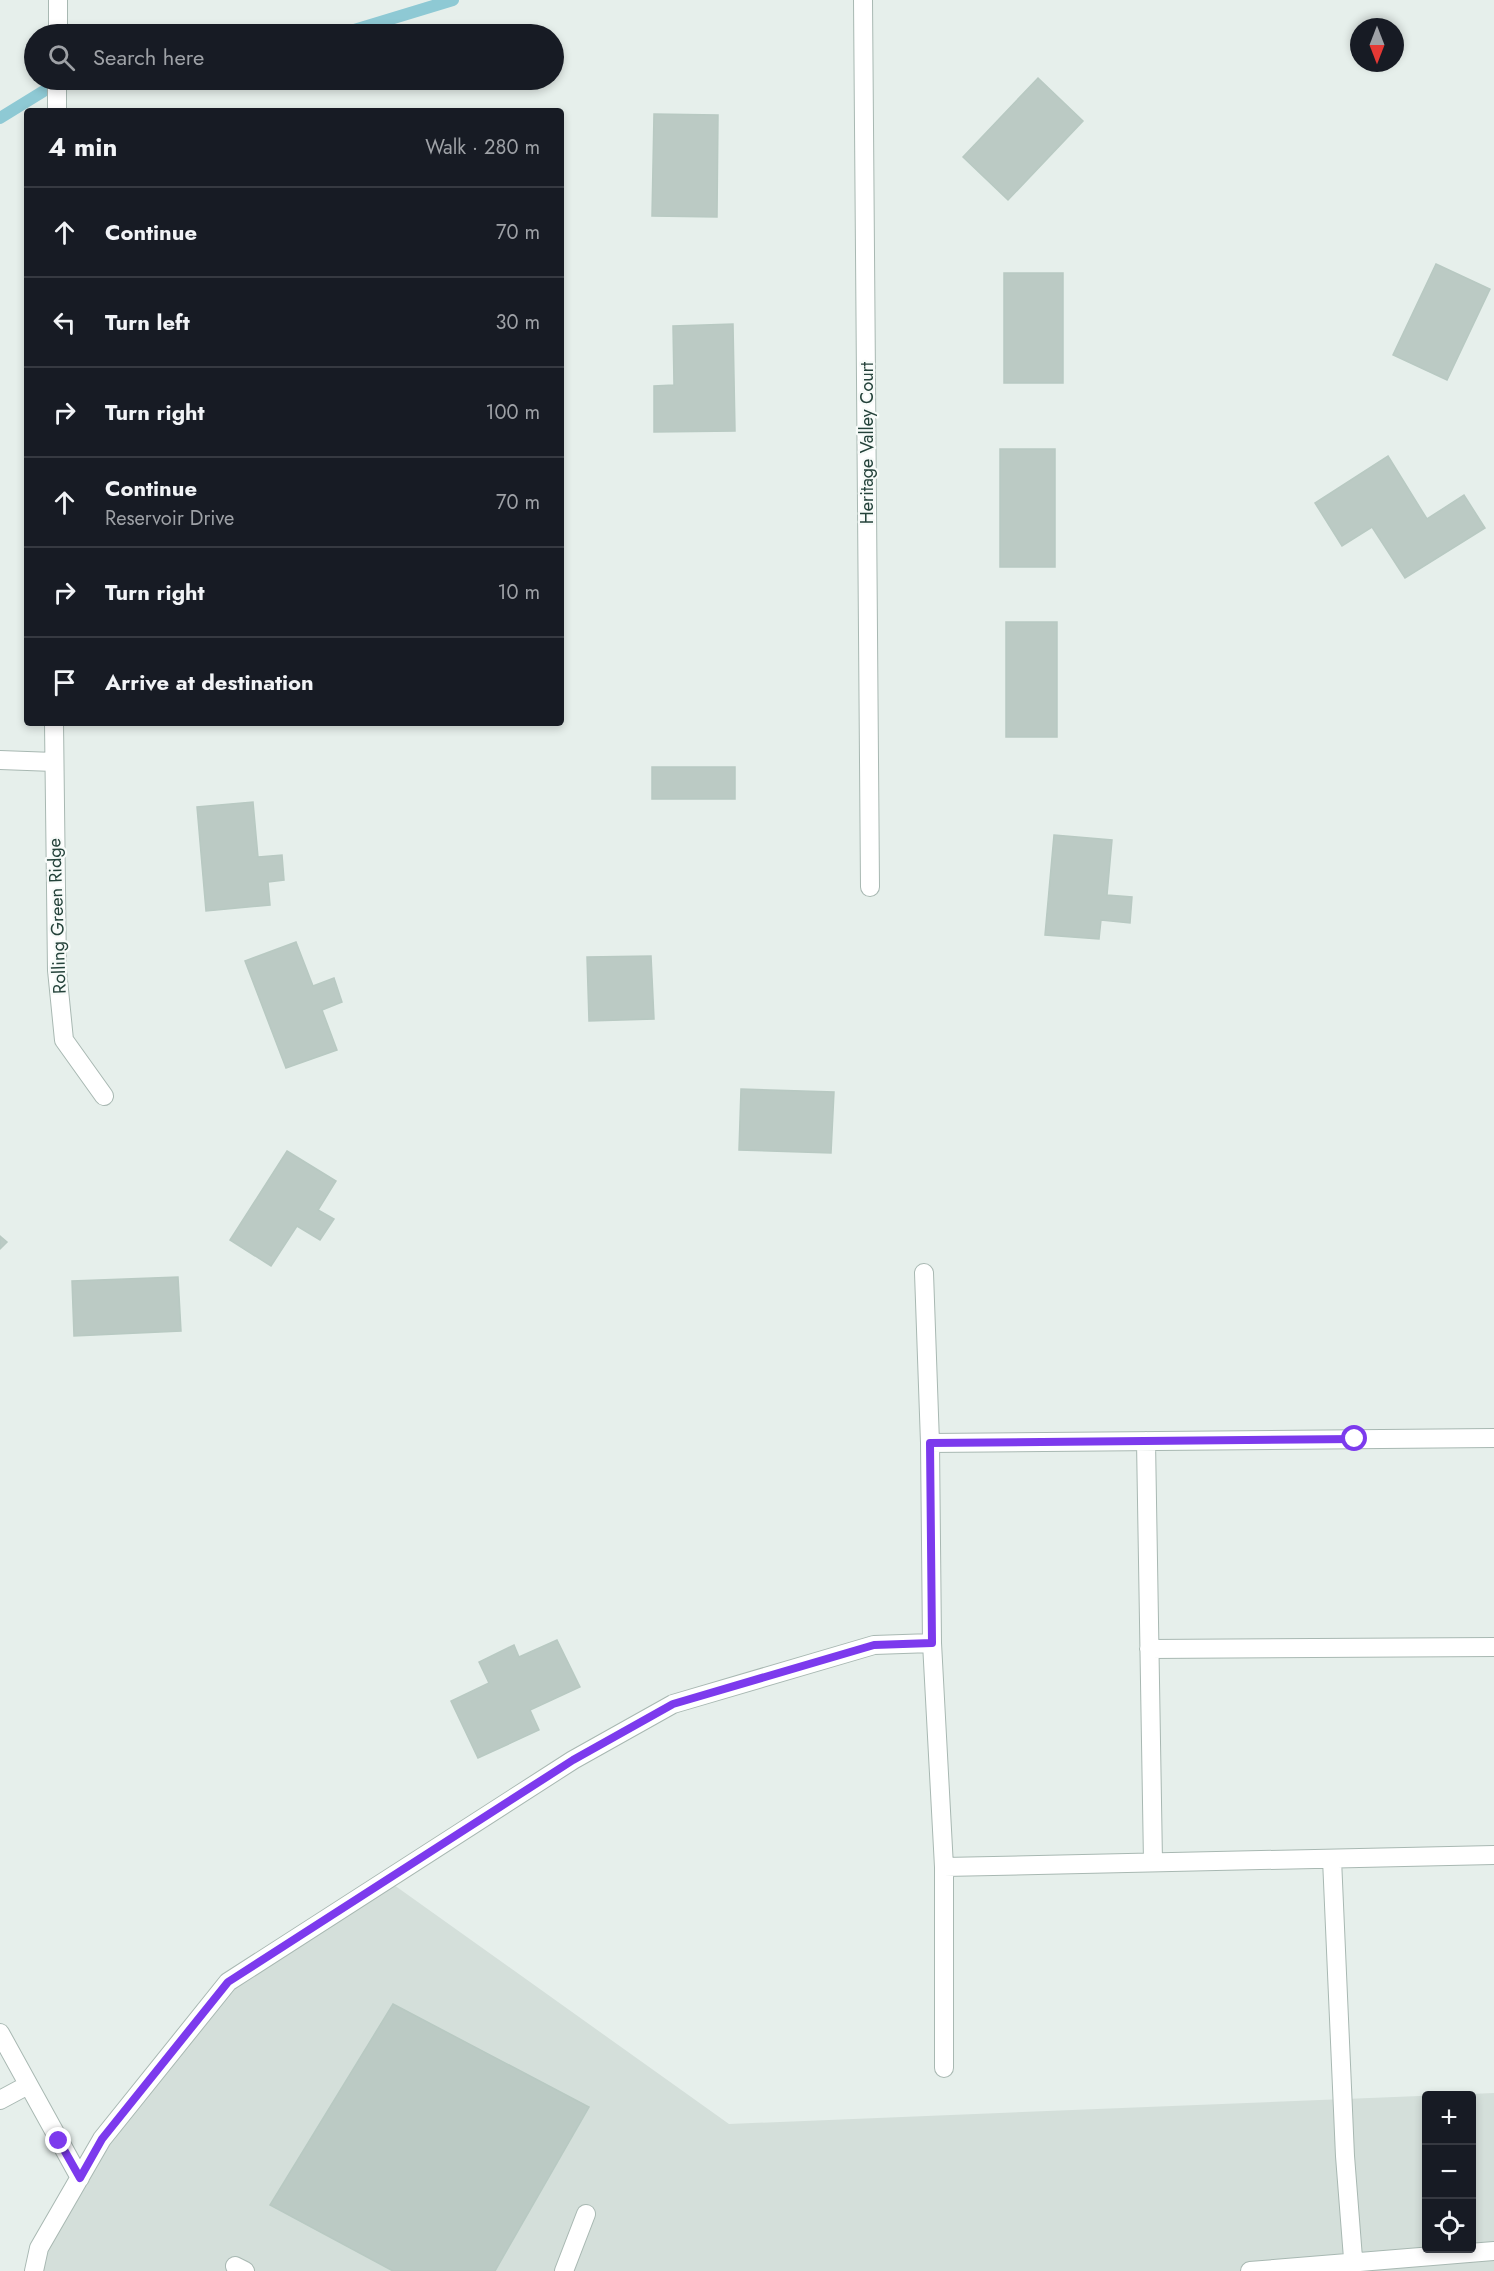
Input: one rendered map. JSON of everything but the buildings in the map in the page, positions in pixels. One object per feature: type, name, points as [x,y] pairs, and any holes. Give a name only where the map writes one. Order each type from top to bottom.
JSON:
[{"type":"street","points":[[58,0],[58,24]]},
{"type":"street","name":"Heritage Valley Court","points":[[863,0],[870,887]]},
{"type":"street","points":[[57,90],[57,108]]},
{"type":"street","name":"Rolling Green Ridge","points":[[54,726],[57,970],[64,1040],[104,1096]]},
{"type":"street","points":[[0,760],[54,762]]},
{"type":"street","points":[[924,1273],[930,1443],[932,1643],[945,1867],[944,2068]]},
{"type":"street","points":[[930,1443],[1494,1438]]},
{"type":"street","points":[[1146,1441],[1152,1862]]},
{"type":"street","points":[[34,2271],[39,2248],[102,2139],[228,1982],[573,1760],[673,1704],[874,1645],[932,1643]]},
{"type":"street","points":[[1149,1649],[1494,1647]]},
{"type":"street","points":[[945,1867],[1494,1855]]},
{"type":"street","points":[[1332,1859],[1345,2156],[1354,2267]]},
{"type":"street","points":[[0,2033],[80,2178]]},
{"type":"street","points":[[0,2100],[28,2085]]},
{"type":"street","points":[[564,2271],[586,2214]]},
{"type":"street","points":[[1250,2271],[1354,2267],[1494,2251]]},
{"type":"shaded area","points":[[387,1880],[729,2124],[1422,2096],[1422,2253],[1476,2253],[1476,2094],[1494,2093],[1494,2271],[34,2271],[102,2139],[228,1982]]},
{"type":"waterway","points":[[374,24],[453,0]]},
{"type":"waterway","points":[[0,118],[45,90]]},
{"type":"route","points":[[59,2141],[80,2178],[102,2139],[228,1982],[573,1760],[673,1704],[874,1645],[932,1643],[930,1443],[1355,1439]]}]
